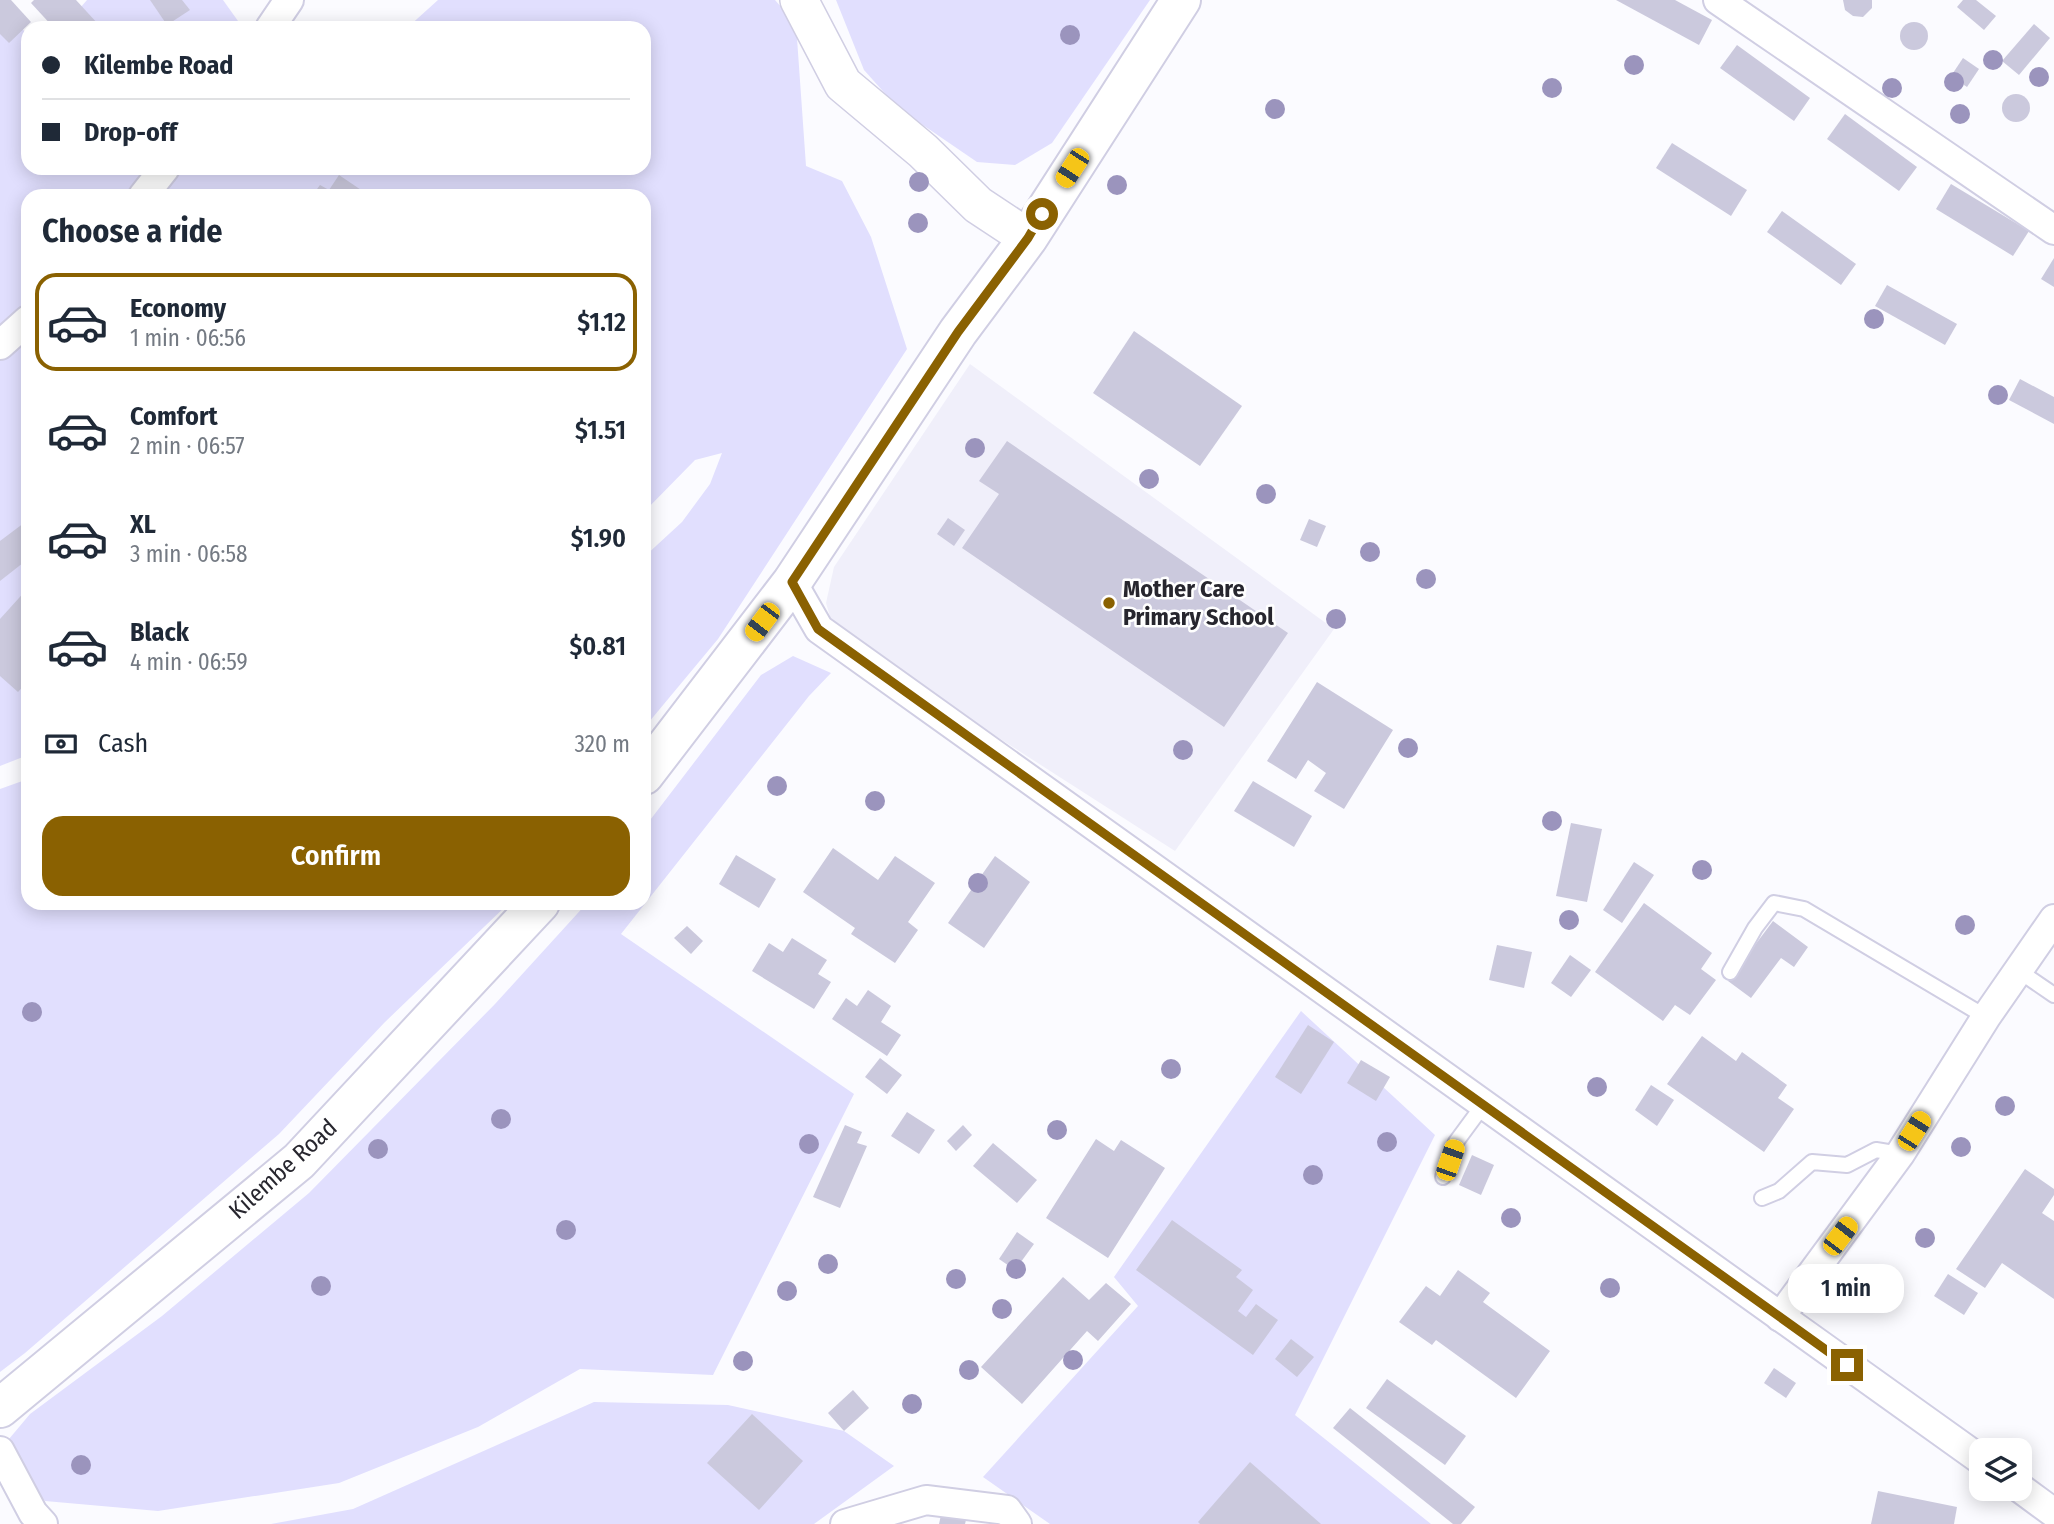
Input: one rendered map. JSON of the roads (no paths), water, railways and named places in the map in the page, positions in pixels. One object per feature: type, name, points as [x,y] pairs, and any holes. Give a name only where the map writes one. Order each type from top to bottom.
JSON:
[{"type":"main road","points":[[651,766],[792,582],[958,332],[1028,238],[1181,0]]},
{"type":"main road","name":"Kilembe Road","points":[[0,1408],[299,1161],[533,910]]},
{"type":"street","points":[[275,21],[289,0]]},
{"type":"street","points":[[799,0],[843,84],[923,151],[978,205],[1028,238]]},
{"type":"street","points":[[1718,0],[2054,230]]},
{"type":"street","points":[[0,345],[21,326]]},
{"type":"street","points":[[792,582],[818,629],[1969,1451]]},
{"type":"street","points":[[1780,1317],[1900,1154],[1986,1017],[2054,919]]},
{"type":"street","points":[[0,1451],[33,1513],[43,1524]]},
{"type":"street","points":[[2032,1497],[2054,1513]]},
{"type":"street","points":[[845,1524],[926,1500],[1007,1510],[1017,1524]]},
{"type":"lane","points":[[1730,972],[1755,928],[1774,903],[1804,909],[1986,1017]]},
{"type":"lane","points":[[2019,971],[2054,995]]},
{"type":"lane","points":[[1443,1177],[1456,1142],[1484,1104]]},
{"type":"lane","points":[[1762,1198],[1779,1192],[1812,1162],[1847,1165],[1876,1150],[1900,1154]]},
{"type":"place","name":"Mother Care Primary School","points":[[1109,603]]}]
